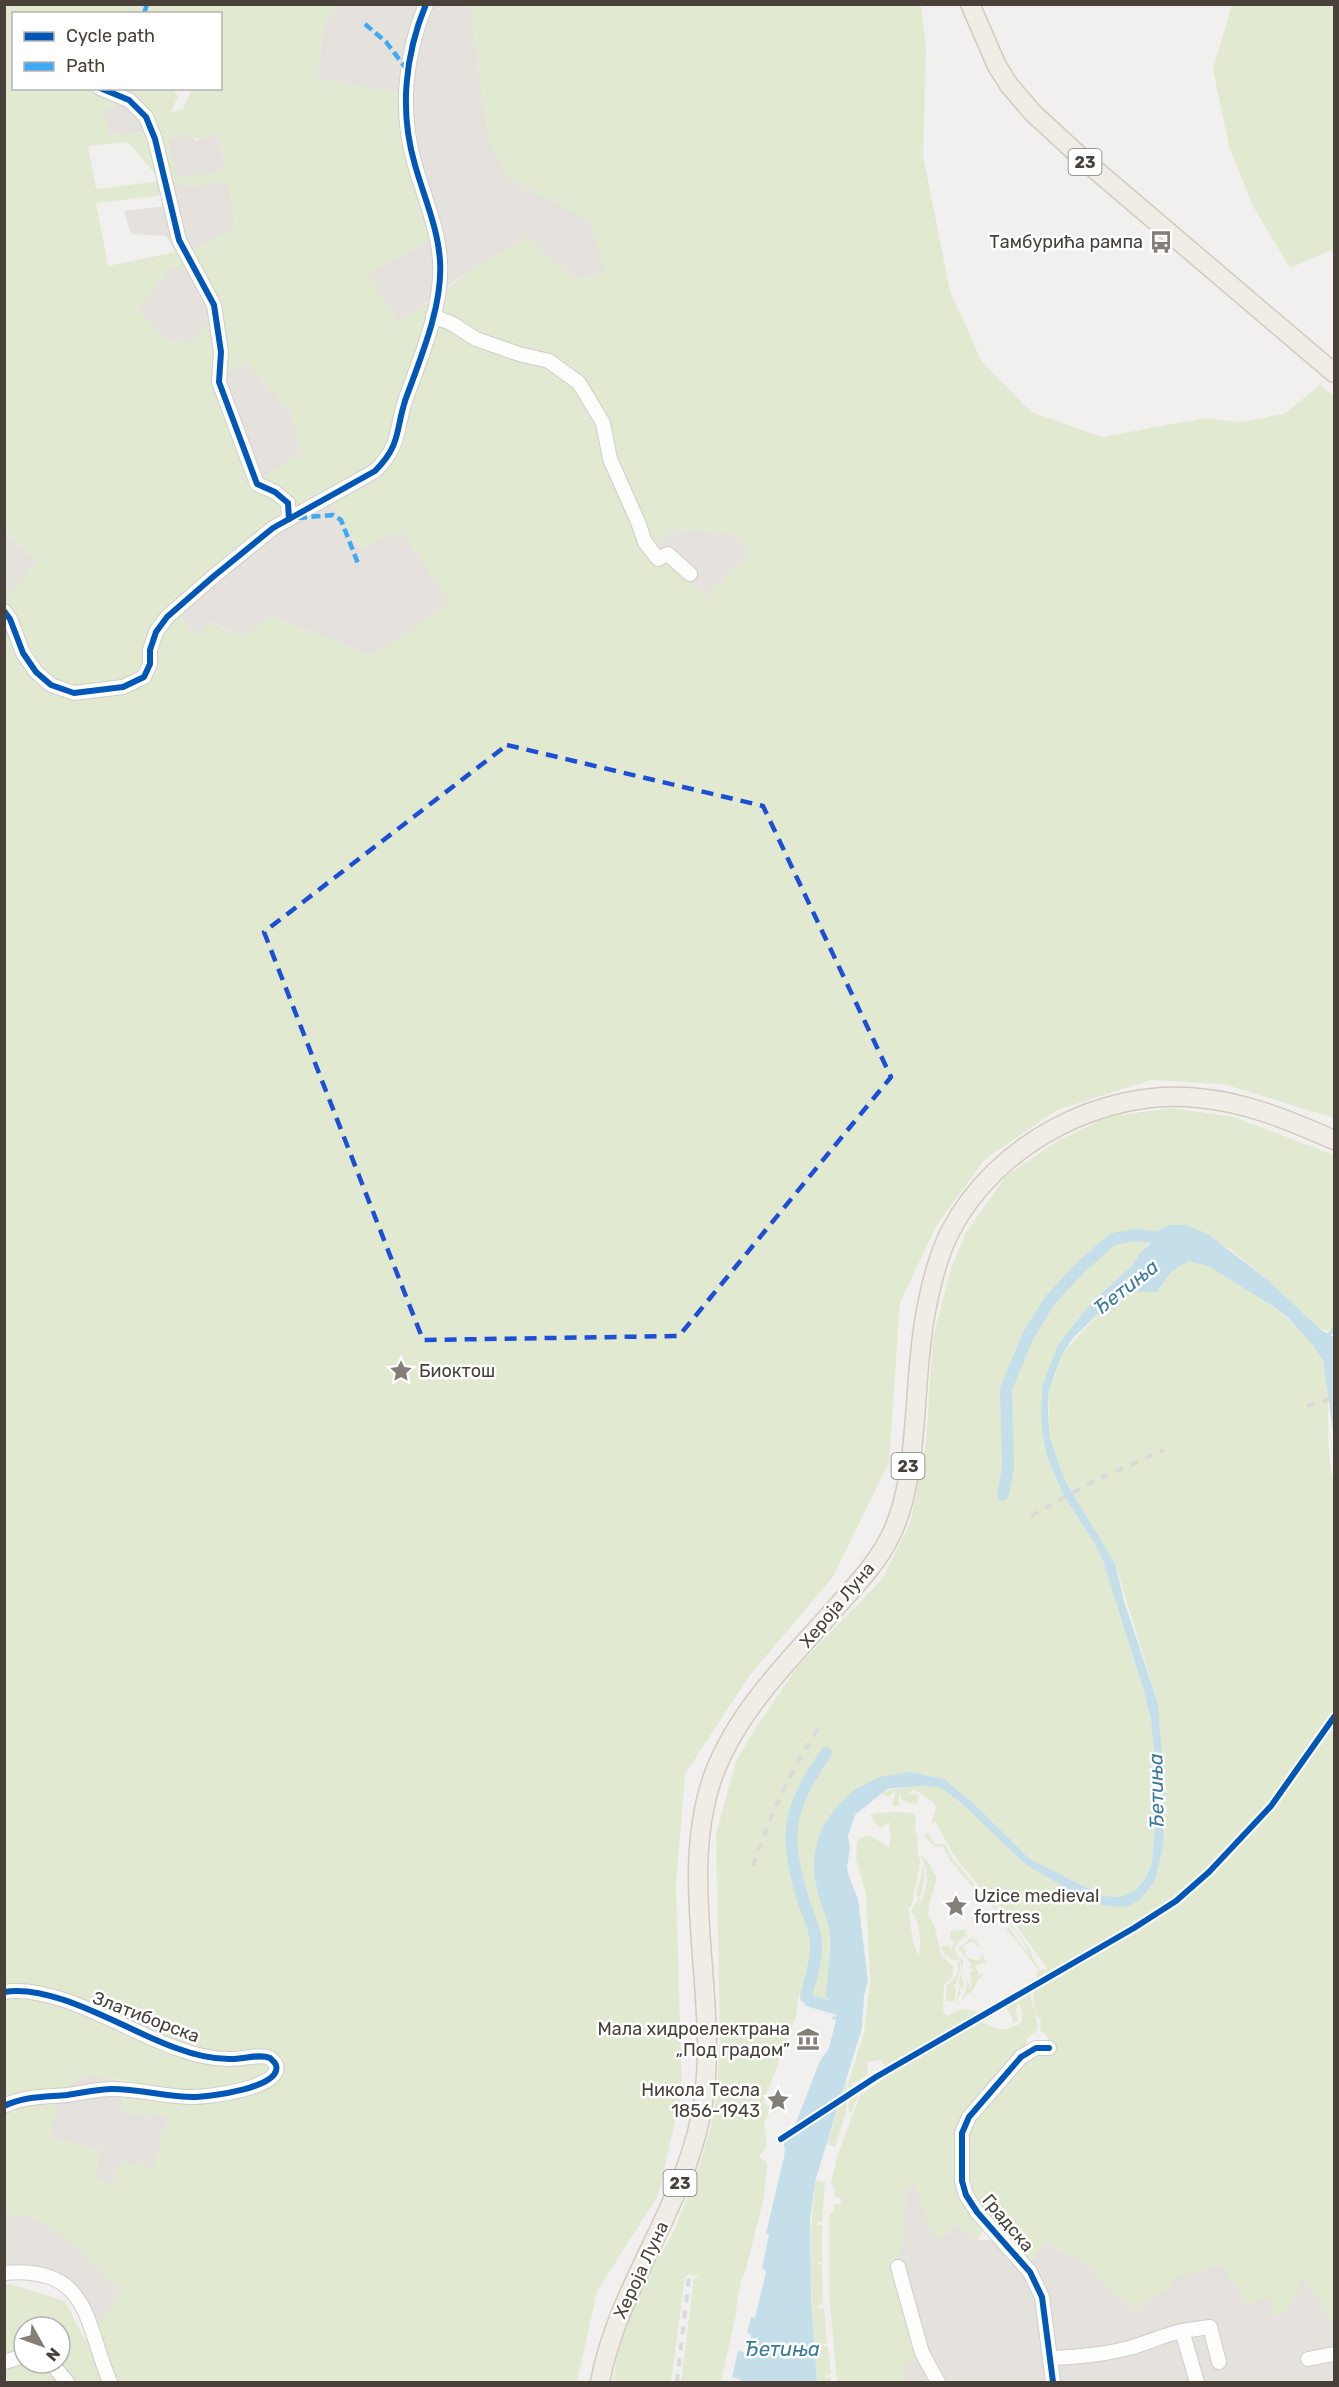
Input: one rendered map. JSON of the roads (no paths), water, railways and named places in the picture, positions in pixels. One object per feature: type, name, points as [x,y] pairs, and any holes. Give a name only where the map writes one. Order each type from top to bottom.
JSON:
[{"type":"main road","name":"23","points":[[970,4],[997,66],[1009,85],[1033,113],[1084,161],[1335,373]]},
{"type":"main road","name":"Хероја Луна","points":[[598,2381],[617,2318],[677,2192],[702,2111],[707,2054],[700,1849],[711,1785],[731,1736],[756,1700],[863,1575],[891,1536],[903,1496],[910,1457],[925,1313],[938,1265],[952,1228],[988,1180],[1018,1153],[1059,1126],[1103,1108],[1127,1102],[1163,1097],[1218,1101],[1275,1116],[1335,1140]]},
{"type":"street","points":[[4,611],[10,619],[23,653],[36,672],[51,685],[74,693],[123,687],[144,677],[150,664],[150,650],[156,632],[167,618],[273,528],[375,471],[389,458],[396,442],[403,407],[433,316],[440,262],[432,217],[414,163],[406,109],[408,61],[416,29],[426,4]]},
{"type":"street","points":[[105,90],[129,100],[146,117],[155,139],[179,240],[214,305],[221,352],[219,382],[257,484],[275,492],[288,503],[289,519]]},
{"type":"street","points":[[433,316],[451,323],[476,339],[519,354],[549,361],[579,383],[603,423],[610,459],[645,542],[658,559],[668,554],[690,574]]},
{"type":"street","name":"Златиборска","points":[[4,1992],[20,1991],[53,1997],[185,2051],[228,2059],[267,2057],[274,2061],[276,2068],[272,2078],[266,2082],[218,2095],[193,2097],[111,2089],[23,2099],[4,2106]]},
{"type":"street","name":"Градска","points":[[1049,2048],[1036,2048],[1021,2057],[963,2126],[962,2181],[966,2195],[977,2212],[1033,2277],[1042,2297],[1053,2382]]},
{"type":"street","points":[[898,2267],[921,2353],[938,2382]]},
{"type":"street","points":[[4,2273],[50,2276],[76,2295],[84,2309],[111,2382]]},
{"type":"street","points":[[1051,2358],[1087,2358],[1132,2347],[1165,2335],[1210,2326],[1220,2362]]},
{"type":"street","points":[[1182,2331],[1197,2382]]},
{"type":"street","points":[[1308,2359],[1335,2354]]},
{"type":"water","name":"Ђетиња","points":[[1168,1225],[1186,1225],[1208,1234],[1269,1281],[1320,1329],[1333,1337],[1334,1438],[1323,1360],[1312,1344],[1288,1318],[1271,1305],[1208,1266],[1188,1261],[1171,1272],[1157,1292],[1135,1292],[1103,1309],[1073,1338],[1063,1353],[1048,1396],[1050,1438],[1065,1481],[1115,1563],[1124,1601],[1158,1704],[1165,1791],[1163,1849],[1155,1880],[1142,1898],[1127,1907],[1105,1906],[1083,1898],[1026,1865],[960,1802],[940,1787],[916,1786],[887,1789],[855,1815],[848,1836],[850,1848],[847,1867],[858,1899],[868,1981],[864,1996],[862,2028],[816,2178],[810,2219],[811,2299],[817,2382],[740,2382],[740,2379],[732,2377],[738,2351],[747,2353],[751,2335],[747,2333],[751,2317],[755,2318],[766,2272],[762,2269],[769,2234],[766,2233],[784,2157],[783,2144],[791,2135],[820,2061],[829,2048],[836,2020],[832,2019],[833,2016],[836,2017],[837,2009],[826,1996],[830,1946],[829,1926],[814,1875],[814,1856],[824,1824],[838,1805],[853,1791],[879,1777],[910,1772],[944,1779],[972,1802],[1030,1859],[1103,1896],[1120,1897],[1136,1890],[1145,1879],[1152,1863],[1156,1815],[1156,1773],[1151,1720],[1145,1695],[1103,1561],[1095,1544],[1063,1494],[1047,1457],[1042,1431],[1041,1408],[1043,1384],[1058,1345],[1092,1302],[1133,1265],[1140,1253],[1152,1242],[1156,1232]]},
{"type":"waterway","points":[[1003,1495],[1008,1468],[1006,1389],[1028,1336],[1050,1300],[1082,1266],[1113,1239],[1136,1235],[1170,1239]]},
{"type":"waterway","points":[[1327,1337],[1334,1329]]},
{"type":"waterway","points":[[806,1997],[814,1964],[816,1938],[797,1876],[791,1839],[797,1806],[813,1773],[826,1753]]},
{"type":"waterway","points":[[810,2001],[849,2012]]},
{"type":"railway","points":[[1307,1406],[1334,1398]]},
{"type":"railway","points":[[1031,1516],[1096,1480],[1164,1450]]},
{"type":"railway","points":[[753,1866],[782,1794],[819,1726]]},
{"type":"railway","points":[[677,2382],[689,2277]]},
{"type":"place","name":"Тамбурића рампа","points":[[1161,242]]},
{"type":"place","name":"Биоктош","points":[[401,1371]]},
{"type":"place","name":"Uzice medieval fortress","points":[[956,1906]]},
{"type":"place","name":"Мала хидроелектрана „Под градом”","points":[[808,2039]]},
{"type":"place","name":"Никола Тесла 1856-1943","points":[[778,2100]]}]
